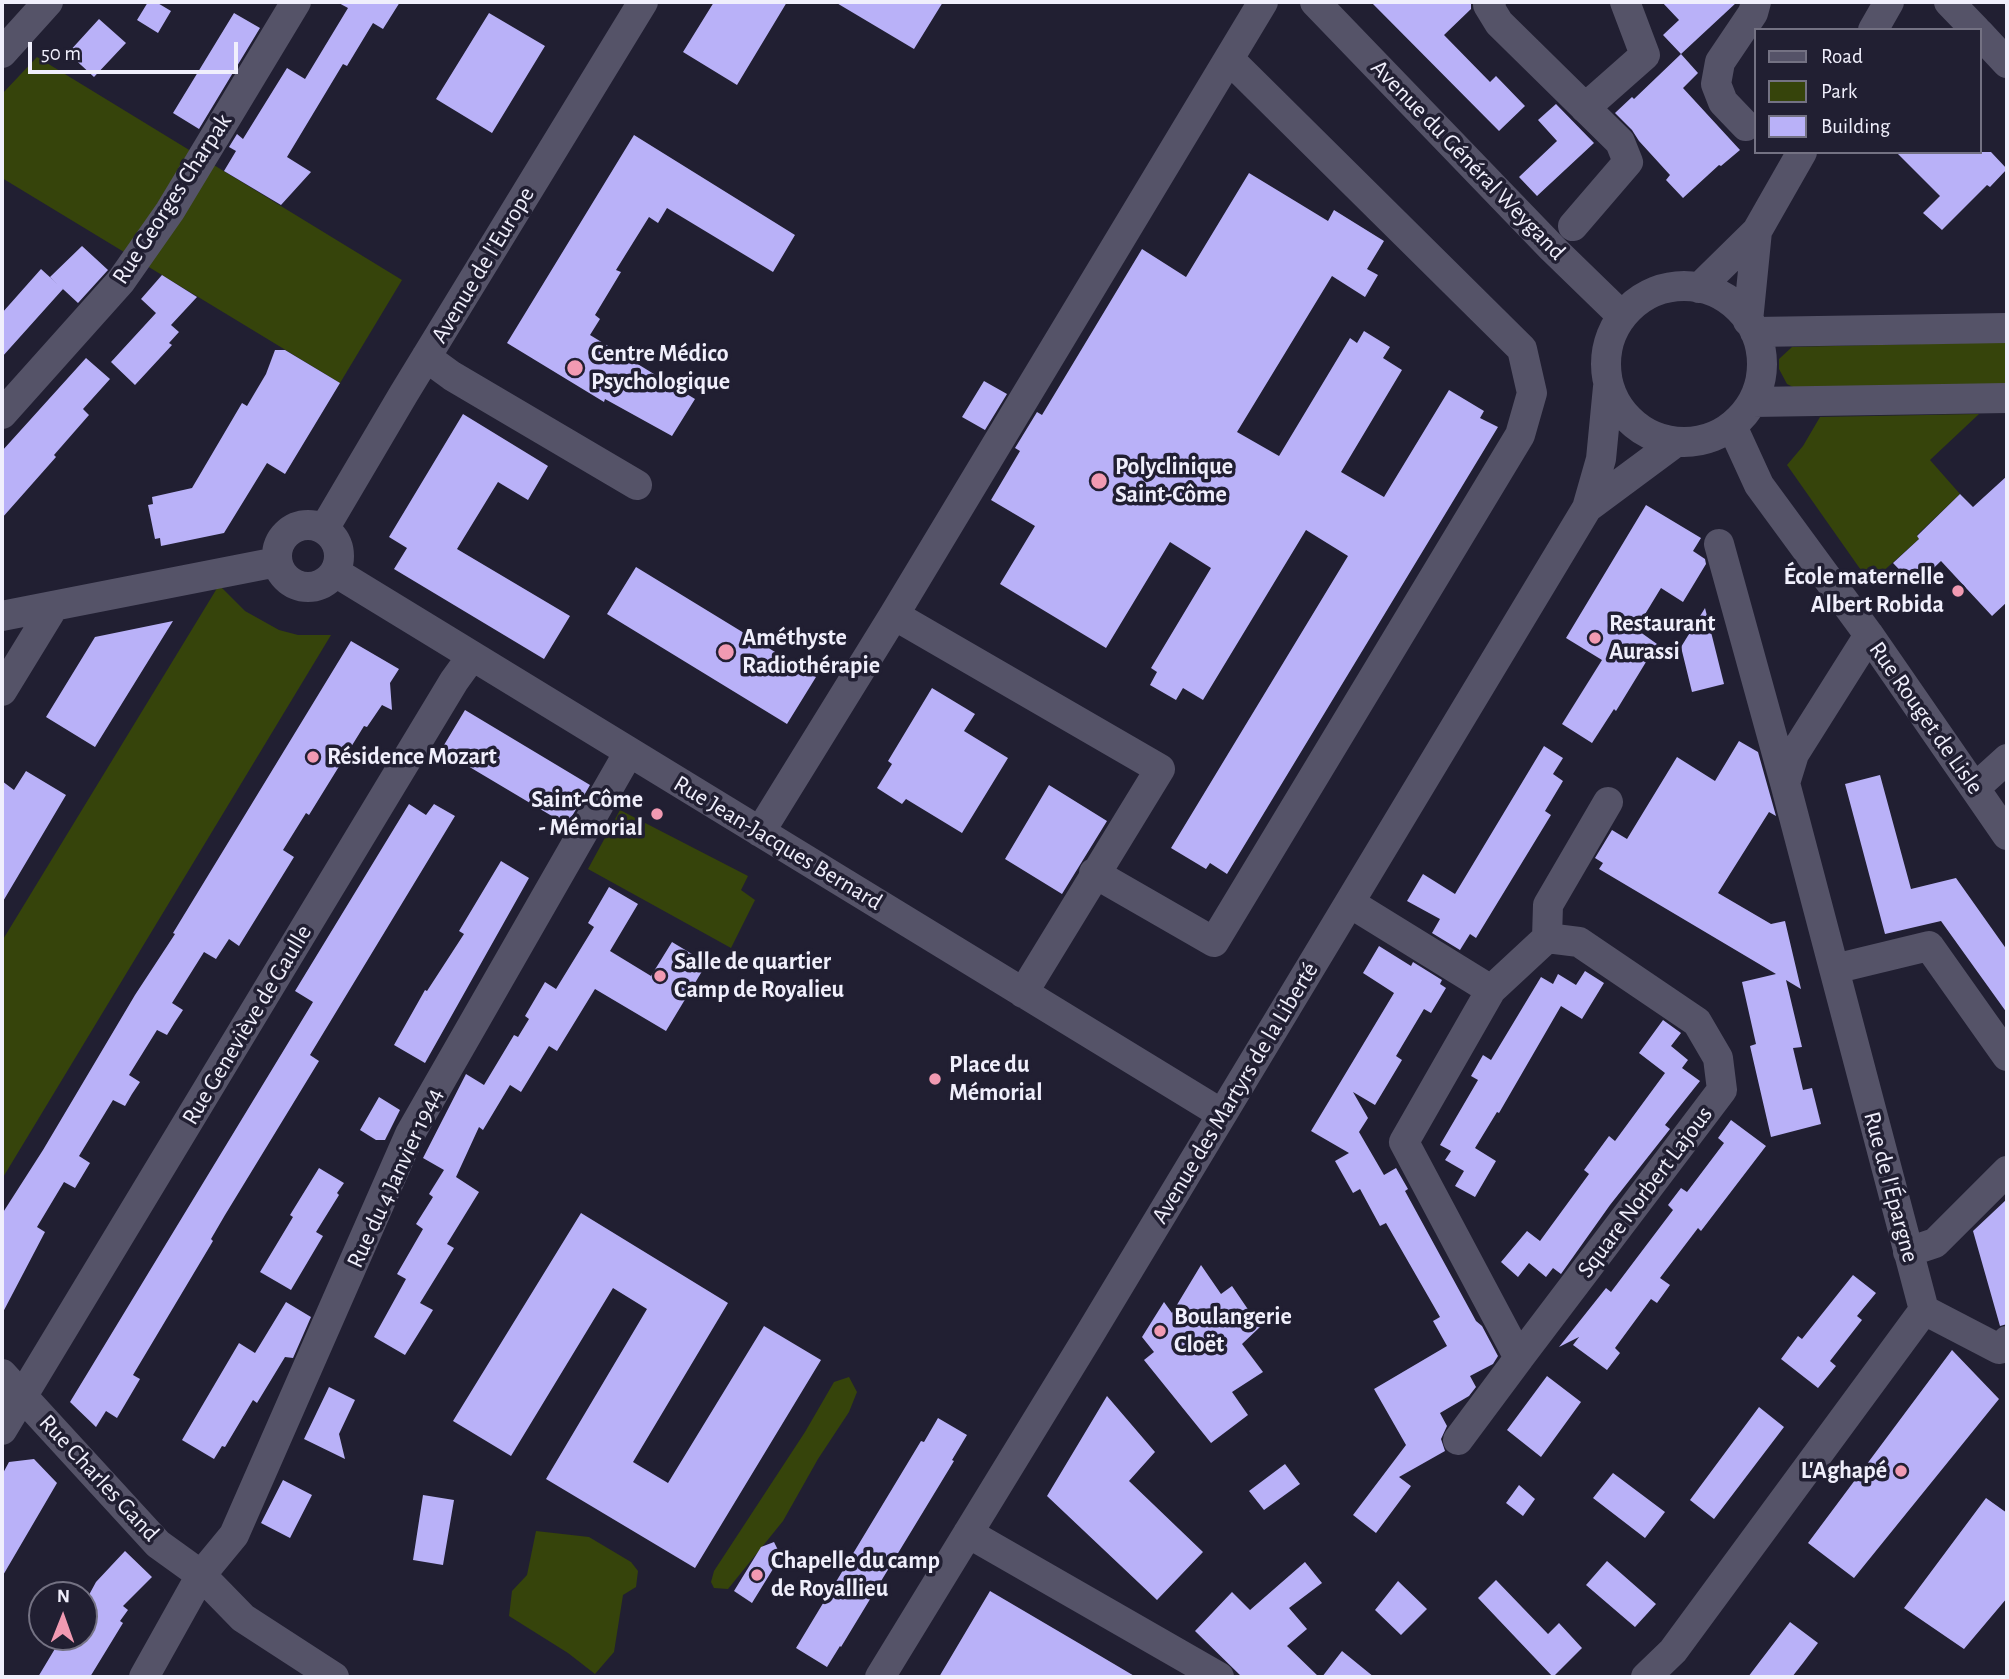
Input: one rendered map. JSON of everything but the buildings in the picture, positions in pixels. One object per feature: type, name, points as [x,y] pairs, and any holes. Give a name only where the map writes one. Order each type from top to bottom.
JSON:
[{"type":"street","points":[[2,53],[48,2]]},
{"type":"street","name":"Rue Georges Charpak","points":[[2,414],[121,281],[170,211],[296,2]]},
{"type":"street","name":"Avenue de l'Europe","points":[[324,529],[643,2]]},
{"type":"street","points":[[1237,67],[1263,2]]},
{"type":"street","points":[[760,832],[1237,67],[1285,2]]},
{"type":"street","name":"Avenue du Général Weygand","points":[[1315,2],[1552,248],[1622,316]]},
{"type":"street","points":[[1491,2],[1488,5],[1499,23],[1620,142],[1628,162],[1573,226]]},
{"type":"street","points":[[1585,108],[1645,55],[1626,2]]},
{"type":"street","points":[[1746,126],[1723,102],[1716,84],[1720,62],[1753,13],[1756,2]]},
{"type":"street","points":[[1873,28],[1889,2]]},
{"type":"street","points":[[1949,2],[1974,28]]},
{"type":"street","points":[[1981,35],[2007,63]]},
{"type":"street","points":[[1094,873],[1214,942],[1520,435],[1532,393],[1522,349],[1237,67]]},
{"type":"street","points":[[1699,288],[1757,231],[1801,154]]},
{"type":"street","points":[[1752,327],[1757,231]]},
{"type":"street","points":[[1678,286],[1699,288],[1721,295],[1739,309],[1752,327],[1761,350],[1761,375],[1753,402],[1732,426],[1710,438],[1675,442],[1648,434],[1632,423],[1619,409],[1608,387],[1605,366],[1609,339],[1622,316],[1638,300],[1657,290],[1678,286]]},
{"type":"street","points":[[1752,327],[2007,328]]},
{"type":"street","points":[[426,357],[452,376],[637,485]]},
{"type":"street","name":"Avenue des Martyrs de la Liberté","points":[[880,1677],[1587,508],[1601,459],[1608,387]]},
{"type":"street","points":[[1753,402],[2007,398]]},
{"type":"street","name":"Rue Rouget de Lisle","points":[[1732,426],[1759,485],[1869,635],[2007,835]]},
{"type":"street","name":"Avenue des Martyrs de la Liberté","points":[[1587,508],[1675,442]]},
{"type":"street","points":[[311,524],[324,529],[335,541],[339,556],[335,572],[324,582],[310,587],[296,585],[284,576],[277,562],[277,548],[284,535],[296,527],[311,524]]},
{"type":"street","name":"Rue de l'Épargne","points":[[1719,544],[1924,1310]]},
{"type":"street","points":[[2,616],[277,562]]},
{"type":"street","name":"Rue Jean-Jacques Bernard","points":[[335,572],[1222,1114]]},
{"type":"street","points":[[2,691],[54,606]]},
{"type":"street","points":[[894,615],[1160,769],[1023,993]]},
{"type":"street","points":[[1785,783],[1794,754],[1869,635]]},
{"type":"street","name":"Rue Geneviève de Gaulle","points":[[2,1430],[12,1385],[472,656]]},
{"type":"street","name":"Rue du 4 Janvier 1944","points":[[144,1677],[201,1575],[234,1535],[410,1134],[629,752]]},
{"type":"street","points":[[1975,788],[2007,759]]},
{"type":"street","points":[[1520,1358],[1405,1142],[1491,990],[1548,938],[1548,905],[1608,802]]},
{"type":"street","points":[[1350,903],[1491,990]]},
{"type":"street","name":"Square Norbert Lajous","points":[[1458,1440],[1722,1090],[1718,1058],[1697,1022],[1579,942],[1548,938]]},
{"type":"street","points":[[1834,969],[1928,946],[2007,1056]]},
{"type":"street","points":[[1908,1252],[1935,1244],[2007,1171]]},
{"type":"street","points":[[1646,1677],[1673,1651],[1924,1310],[1999,1349],[2007,1341]]},
{"type":"street","name":"Rue Charles Gand","points":[[12,1385],[158,1544],[201,1575],[243,1618],[334,1677]]},
{"type":"street","points":[[968,1533],[1219,1677]]},
{"type":"green space","points":[[37,57],[402,280],[340,383],[2,178],[2,94]]},
{"type":"green space","points":[[2007,342],[2007,384],[1795,388],[1787,384],[1779,369],[1779,359],[1792,347]]},
{"type":"green space","points":[[1979,414],[1930,460],[1960,494],[1917,535],[1919,539],[1870,583],[1787,465],[1803,446],[1820,417]]},
{"type":"green space","points":[[219,585],[245,611],[279,630],[298,635],[331,635],[2,1179],[2,941]]},
{"type":"green space","points":[[620,810],[748,876],[741,890],[755,900],[731,948],[588,869]]},
{"type":"green space","points":[[849,1377],[857,1392],[849,1412],[818,1459],[783,1521],[728,1589],[714,1588],[711,1582],[714,1571],[805,1432],[834,1382]]},
{"type":"green space","points":[[536,1531],[589,1537],[631,1562],[638,1571],[636,1587],[623,1595],[614,1652],[595,1674],[568,1653],[509,1616],[512,1591],[527,1575]]},
{"type":"place","name":"Centre Médico Psychologique","points":[[575,368]]},
{"type":"place","name":"Polyclinique Saint-Côme","points":[[1099,481]]},
{"type":"place","name":"École maternelle Albert Robida","points":[[1958,591]]},
{"type":"place","name":"Restaurant Aurassi","points":[[1595,638]]},
{"type":"place","name":"Améthyste Radiothérapie","points":[[726,652]]},
{"type":"place","name":"Résidence Mozart","points":[[313,757]]},
{"type":"place","name":"Saint-Côme - Mémorial","points":[[657,814]]},
{"type":"place","name":"Salle de quartier Camp de Royalieu","points":[[660,976]]},
{"type":"place","name":"Place du Mémorial","points":[[935,1079]]},
{"type":"place","name":"Boulangerie Cloët","points":[[1160,1331]]},
{"type":"place","name":"L'Aghapé","points":[[1901,1471]]},
{"type":"place","name":"Chapelle du camp de Royallieu","points":[[757,1575]]}]
